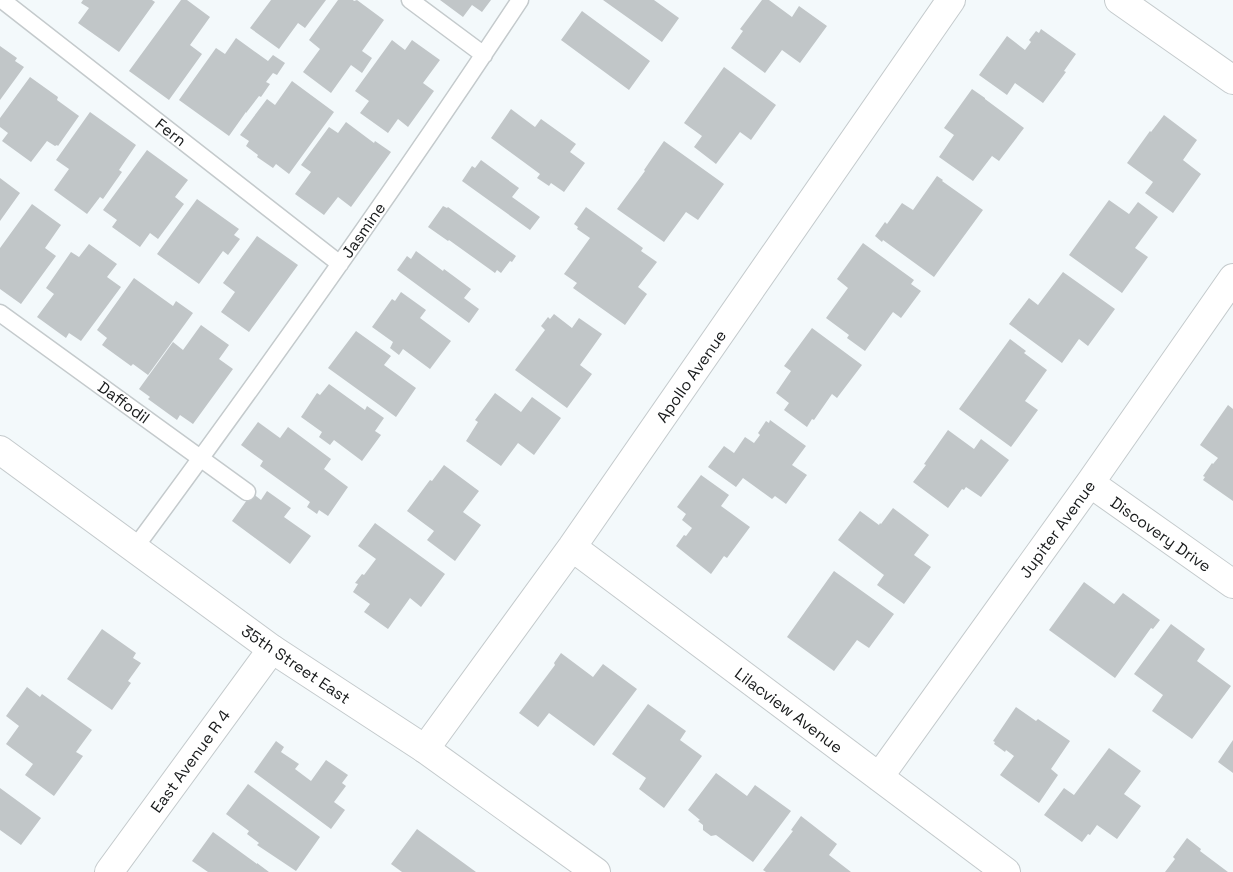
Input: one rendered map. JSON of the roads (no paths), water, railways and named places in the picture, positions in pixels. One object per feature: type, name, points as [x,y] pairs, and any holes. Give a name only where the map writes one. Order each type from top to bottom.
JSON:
[{"type":"street","name":"Apollo Avenue","points":[[425,749],[572,547],[952,0]]},
{"type":"street","points":[[1119,0],[1233,80]]},
{"type":"street","name":"Jupiter Avenue","points":[[879,777],[1090,483],[1233,278]]},
{"type":"street","name":"35th Street East","points":[[0,450],[272,649],[425,749],[596,872]]},
{"type":"street","name":"Discovery Drive","points":[[1090,483],[1233,584]]},
{"type":"street","name":"Lilacview Avenue","points":[[572,547],[1006,872]]},
{"type":"street","name":"East Avenue R 4","points":[[109,872],[272,649]]},
{"type":"lane","name":"Fern","points":[[2,0],[340,264]]},
{"type":"lane","points":[[410,0],[484,55]]},
{"type":"lane","name":"Jasmine","points":[[134,549],[340,264],[520,0]]},
{"type":"lane","name":"Daffodil","points":[[0,313],[248,492]]}]
